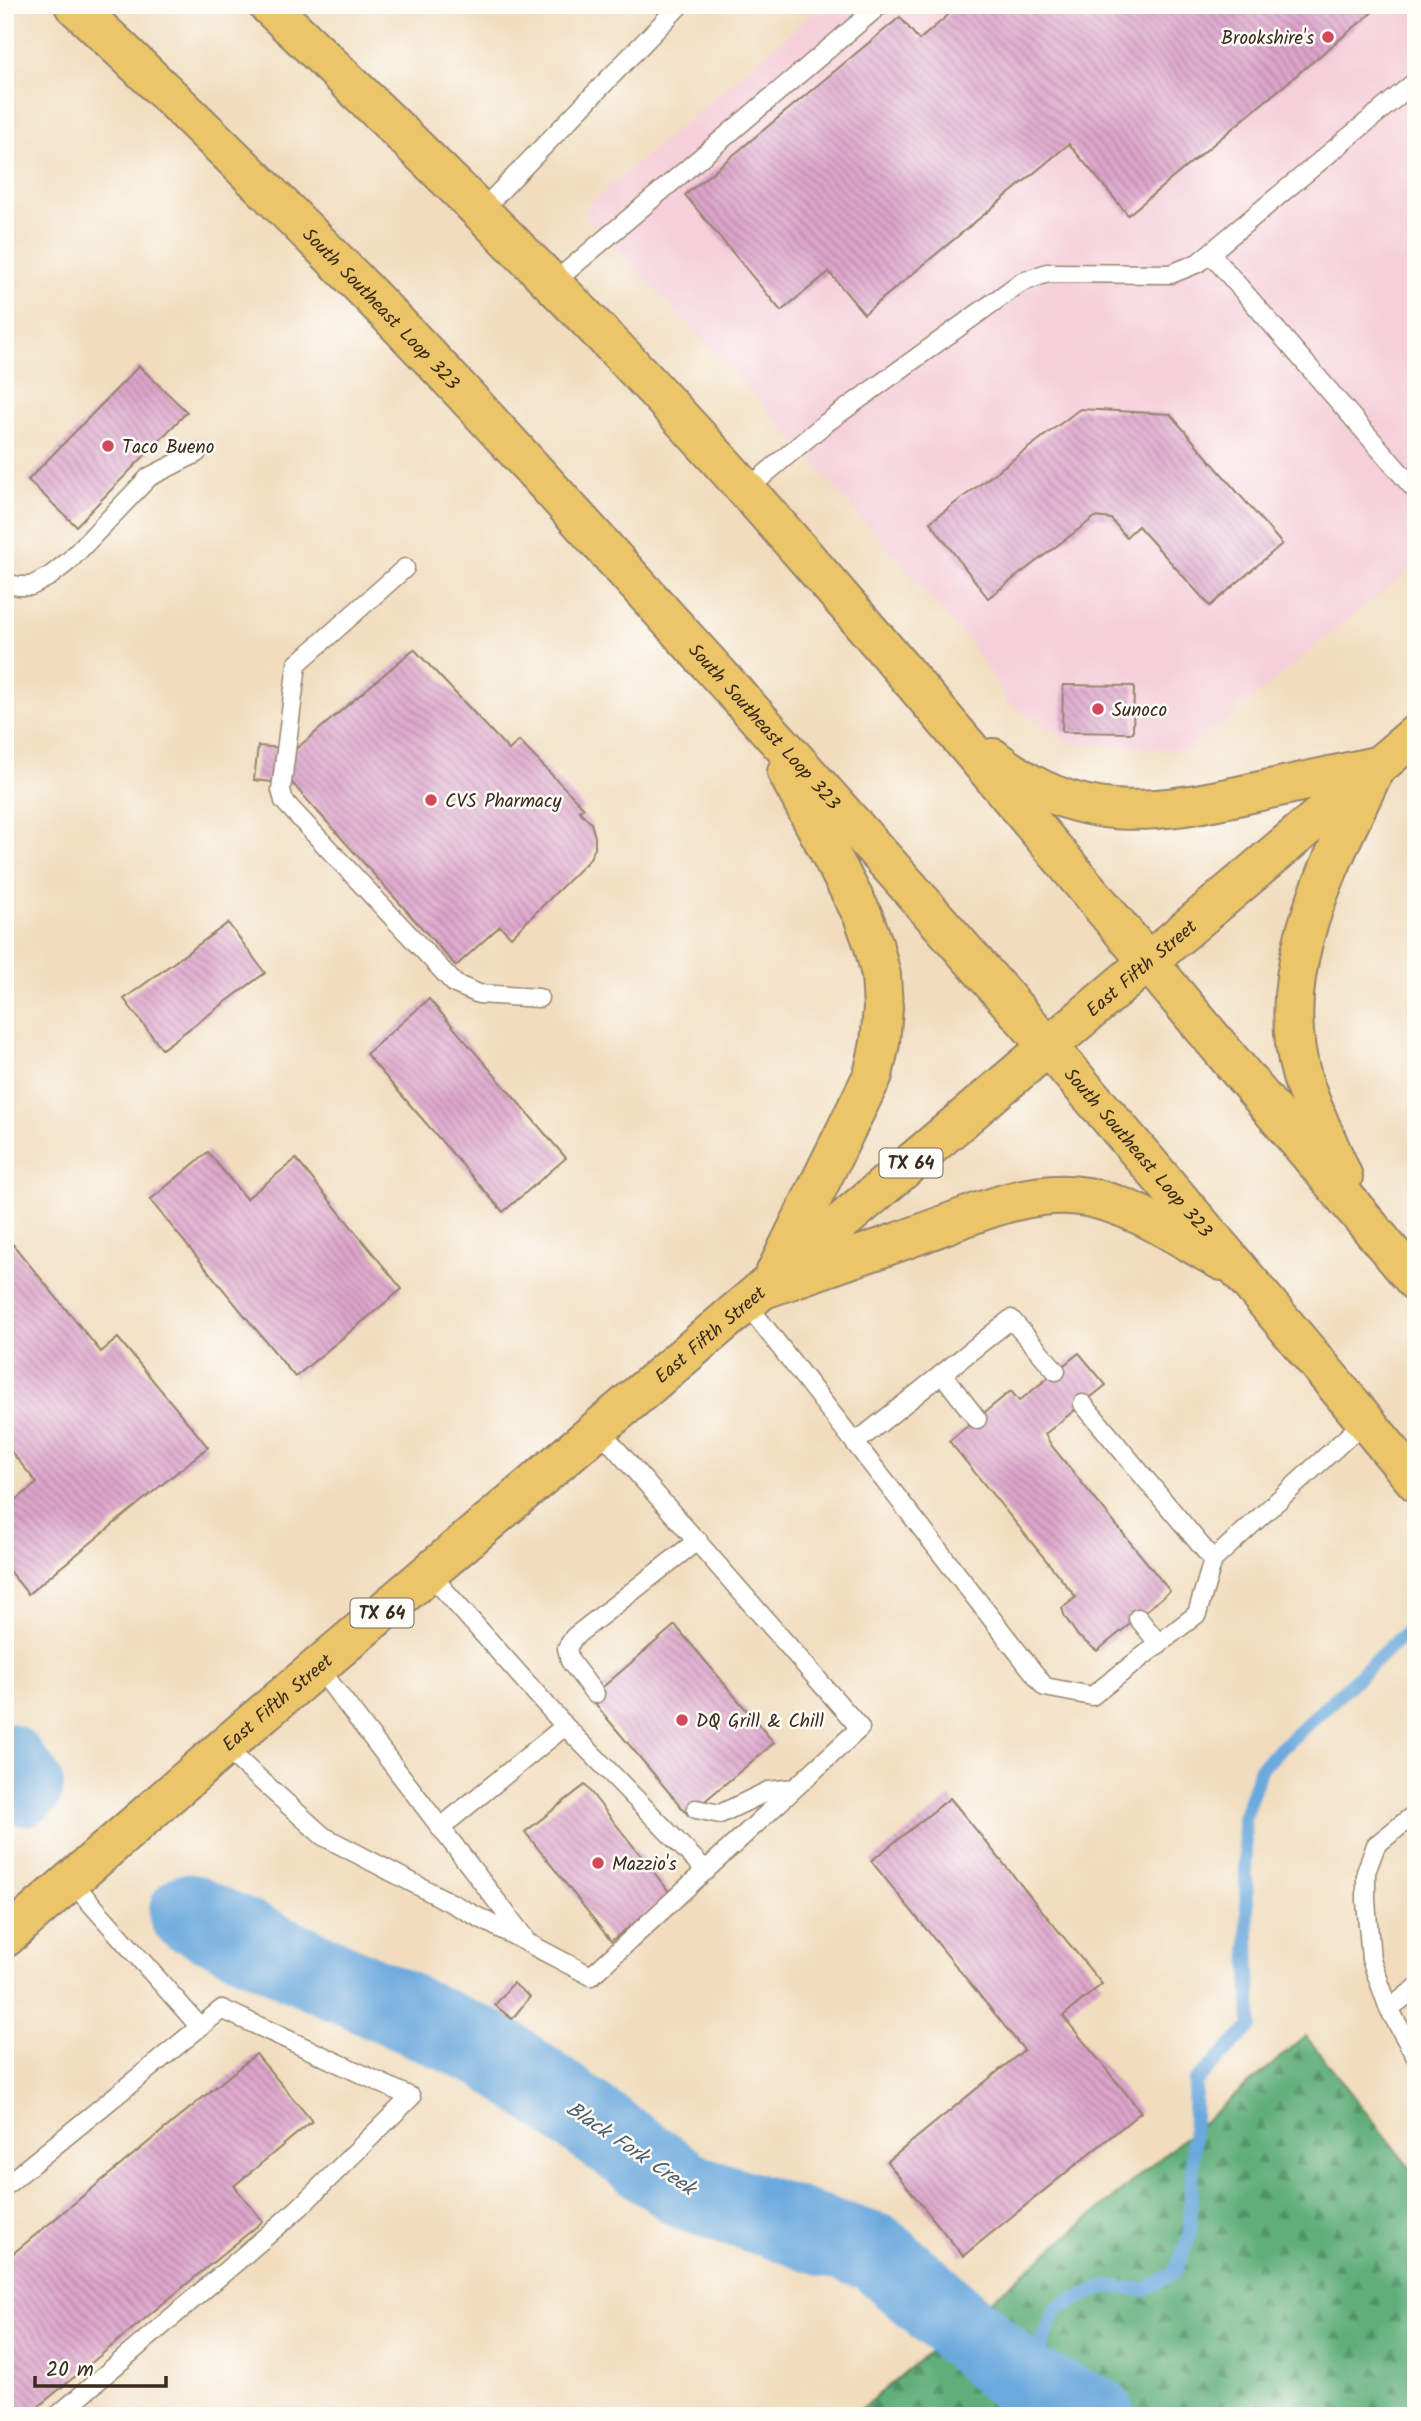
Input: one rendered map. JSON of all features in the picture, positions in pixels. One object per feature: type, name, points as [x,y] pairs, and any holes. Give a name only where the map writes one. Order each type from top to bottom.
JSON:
[{"type":"main road","name":"South Southeast Loop 323","points":[[75,5],[194,120],[462,393],[756,715],[1049,1046],[1244,1274],[1416,1482]]},
{"type":"main road","points":[[268,5],[552,284],[625,359],[745,491],[943,717],[1416,1282]]},
{"type":"main road","points":[[756,715],[863,916],[881,975],[883,1009],[880,1043],[873,1075],[760,1291]]},
{"type":"main road","points":[[943,717],[1013,774],[1044,791],[1075,803],[1111,810],[1178,808],[1376,766]]},
{"type":"main road","name":"East Fifth Street","points":[[5,1938],[598,1428],[1376,766],[1414,738]]},
{"type":"main road","points":[[1357,1211],[1302,1078],[1294,1040],[1293,1004],[1302,944],[1316,898],[1376,766]]},
{"type":"main road","points":[[760,1291],[1005,1204],[1060,1196],[1086,1197],[1133,1212],[1244,1274]]},
{"type":"lane","points":[[480,212],[680,5]]},
{"type":"lane","points":[[552,284],[880,5]]},
{"type":"lane","points":[[745,491],[822,426],[1020,284],[1038,275],[1057,271],[1171,274],[1198,263],[1416,81]]},
{"type":"lane","points":[[1211,254],[1416,491]]},
{"type":"lane","points":[[5,583],[31,586],[50,576],[69,561],[149,477],[197,453]]},
{"type":"lane","points":[[405,568],[296,664],[281,790],[284,801],[455,984],[479,994],[539,998]]},
{"type":"lane","points":[[760,1291],[855,1443],[1045,1687],[1092,1696],[1197,1614],[1213,1560],[1365,1421]]},
{"type":"lane","points":[[855,1443],[1011,1319],[1056,1371]]},
{"type":"lane","points":[[943,1375],[977,1419]]},
{"type":"lane","points":[[1083,1404],[1213,1560]]},
{"type":"lane","points":[[224,1747],[323,1836],[591,1976],[860,1728],[698,1539],[598,1428]]},
{"type":"lane","points":[[595,1694],[570,1661],[567,1648],[574,1637],[698,1539]]},
{"type":"lane","points":[[429,1573],[565,1726],[706,1871]]},
{"type":"lane","points":[[1138,1618],[1158,1644]]},
{"type":"lane","points":[[318,1667],[528,1942]]},
{"type":"lane","points":[[440,1828],[565,1726]]},
{"type":"lane","points":[[696,1809],[720,1814],[768,1791],[795,1788]]},
{"type":"lane","points":[[1416,1813],[1376,1845],[1366,1872],[1371,1959],[1390,2009],[1416,2057]]},
{"type":"lane","points":[[71,1881],[201,2027]]},
{"type":"lane","points":[[1390,2009],[1416,1988]]},
{"type":"lane","points":[[5,2186],[222,2009],[411,2097],[299,2208],[57,2416]]},
{"type":"shaded area","points":[[822,5],[1416,5],[1416,564],[1189,751],[1071,743],[1008,703],[972,646],[763,405],[581,211]]},
{"type":"green space","points":[[1306,2036],[1416,2176],[1416,2416],[875,2416],[860,2410]]},
{"type":"building","points":[[960,5],[1381,5],[1128,215],[1069,144],[864,314],[829,272],[781,311],[685,195],[900,17],[919,40]]},
{"type":"building","name":"Taco Bueno","points":[[139,366],[187,412],[76,526],[28,480]]},
{"type":"building","points":[[1080,409],[1170,414],[1282,544],[1210,606],[1138,526],[1126,537],[1111,519],[1095,517],[988,598],[930,522]]},
{"type":"building","name":"CVS Pharmacy","points":[[414,649],[509,750],[519,741],[584,808],[579,811],[591,823],[595,837],[595,848],[589,860],[511,937],[500,926],[456,966],[293,784],[254,780],[258,746],[296,749]]},
{"type":"building","name":"Sunoco","points":[[1063,685],[1134,686],[1133,733],[1062,732]]},
{"type":"building","points":[[228,923],[265,973],[162,1049],[124,999]]},
{"type":"building","points":[[429,999],[566,1158],[503,1212],[366,1054]]},
{"type":"building","points":[[208,1152],[246,1199],[296,1159],[402,1289],[295,1377],[150,1200]]},
{"type":"building","points":[[10,1241],[101,1352],[118,1338],[208,1447],[28,1594],[5,1566],[5,1509],[37,1483],[5,1444],[5,1244]]},
{"type":"building","points":[[1079,1353],[1106,1385],[1045,1434],[1051,1445],[1170,1591],[1097,1651],[1078,1636],[1065,1617],[1062,1608],[1076,1597],[949,1441],[1011,1391],[1019,1401]]},
{"type":"building","name":"DQ Grill & Chill","points":[[675,1625],[774,1743],[688,1815],[590,1698]]},
{"type":"building","name":"Mazzio's","points":[[585,1785],[671,1894],[611,1941],[525,1832]]},
{"type":"building","points":[[950,1798],[1102,1984],[1063,2016],[1141,2112],[963,2256],[887,2162],[1024,2050],[871,1861]]},
{"type":"building","points":[[513,1983],[530,1997],[512,2019],[495,2005]]},
{"type":"building","points":[[256,2054],[312,2121],[234,2186],[263,2221],[27,2416],[5,2416],[5,2260]]},
{"type":"waterway","points":[[1027,2385],[1056,2308],[1106,2286],[1144,2290],[1175,2272],[1190,2235],[1195,2082],[1251,2026],[1244,1818],[1261,1767],[1415,1624]]},
{"type":"waterway","name":"Black Fork Creek","points":[[5,1762],[24,1786]]},
{"type":"waterway","name":"Black Fork Creek","points":[[188,1913],[493,2052],[689,2192],[876,2253],[1027,2385],[1096,2416]]},
{"type":"place","name":"Brookshire's","points":[[1328,37]]},
{"type":"place","name":"Taco Bueno","points":[[108,446]]},
{"type":"place","name":"Sunoco","points":[[1098,709]]},
{"type":"place","name":"CVS Pharmacy","points":[[431,800]]},
{"type":"place","name":"DQ Grill & Chill","points":[[682,1720]]},
{"type":"place","name":"Mazzio's","points":[[598,1863]]}]
